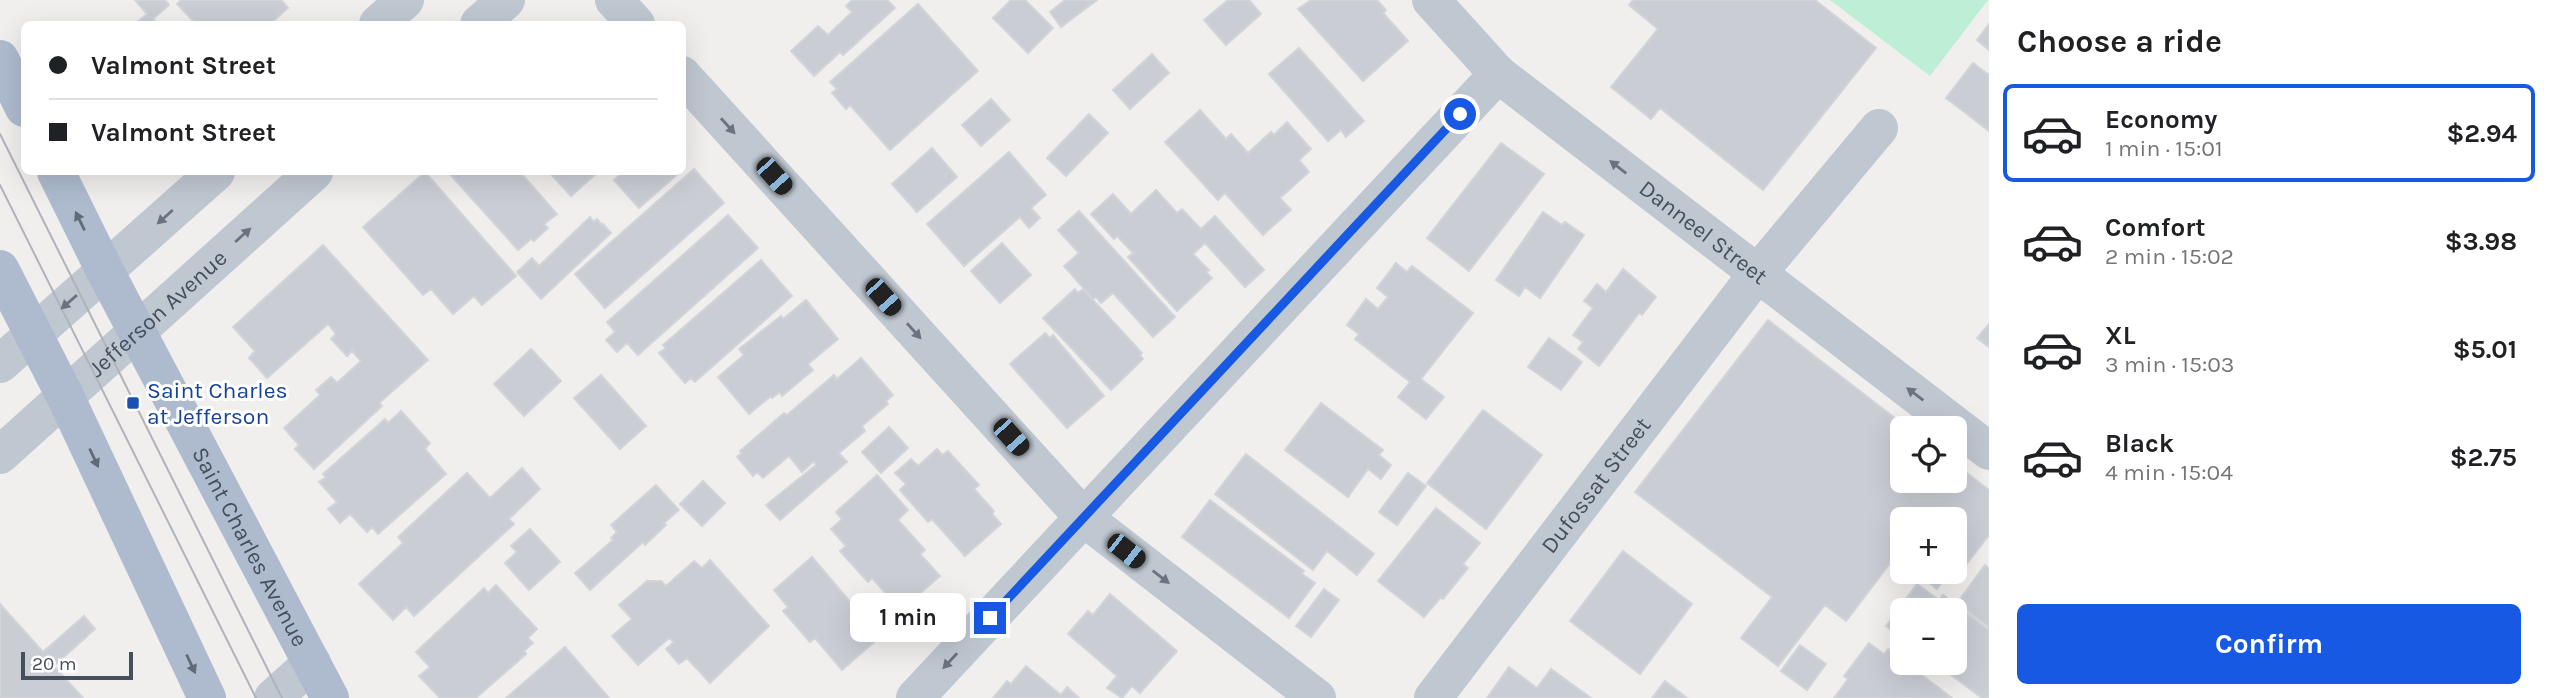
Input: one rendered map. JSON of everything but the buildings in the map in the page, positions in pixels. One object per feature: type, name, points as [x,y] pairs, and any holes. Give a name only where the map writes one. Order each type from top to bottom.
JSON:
[{"type":"main road","points":[[0,59],[21,102]]},
{"type":"main road","name":"Saint Charles Avenue","points":[[57,175],[105,271],[330,698]]},
{"type":"main road","points":[[0,269],[65,396],[207,698]]},
{"type":"street","points":[[381,21],[405,0]]},
{"type":"street","points":[[482,21],[506,0]]},
{"type":"street","points":[[614,0],[633,21]]},
{"type":"street","name":"Danneel Street","points":[[1431,0],[1498,74],[1989,451]]},
{"type":"street","points":[[915,698],[1498,74]]},
{"type":"street","points":[[686,79],[1084,518],[1317,698]]},
{"type":"street","name":"Dufossat Street","points":[[1433,698],[1757,274],[1879,128]]},
{"type":"street","points":[[0,364],[213,175]]},
{"type":"street","name":"Jefferson Avenue","points":[[0,455],[311,175]]},
{"type":"street","points":[[273,698],[312,663]]},
{"type":"green space","points":[[1830,0],[1988,0],[1930,76]]},
{"type":"tram line","points":[[0,134],[282,698]]},
{"type":"tram line","points":[[0,185],[256,698]]},
{"type":"place","name":"Saint Charles at Jefferson","points":[[133,403]]},
{"type":"route","points":[[990,618],[1460,114]]}]
